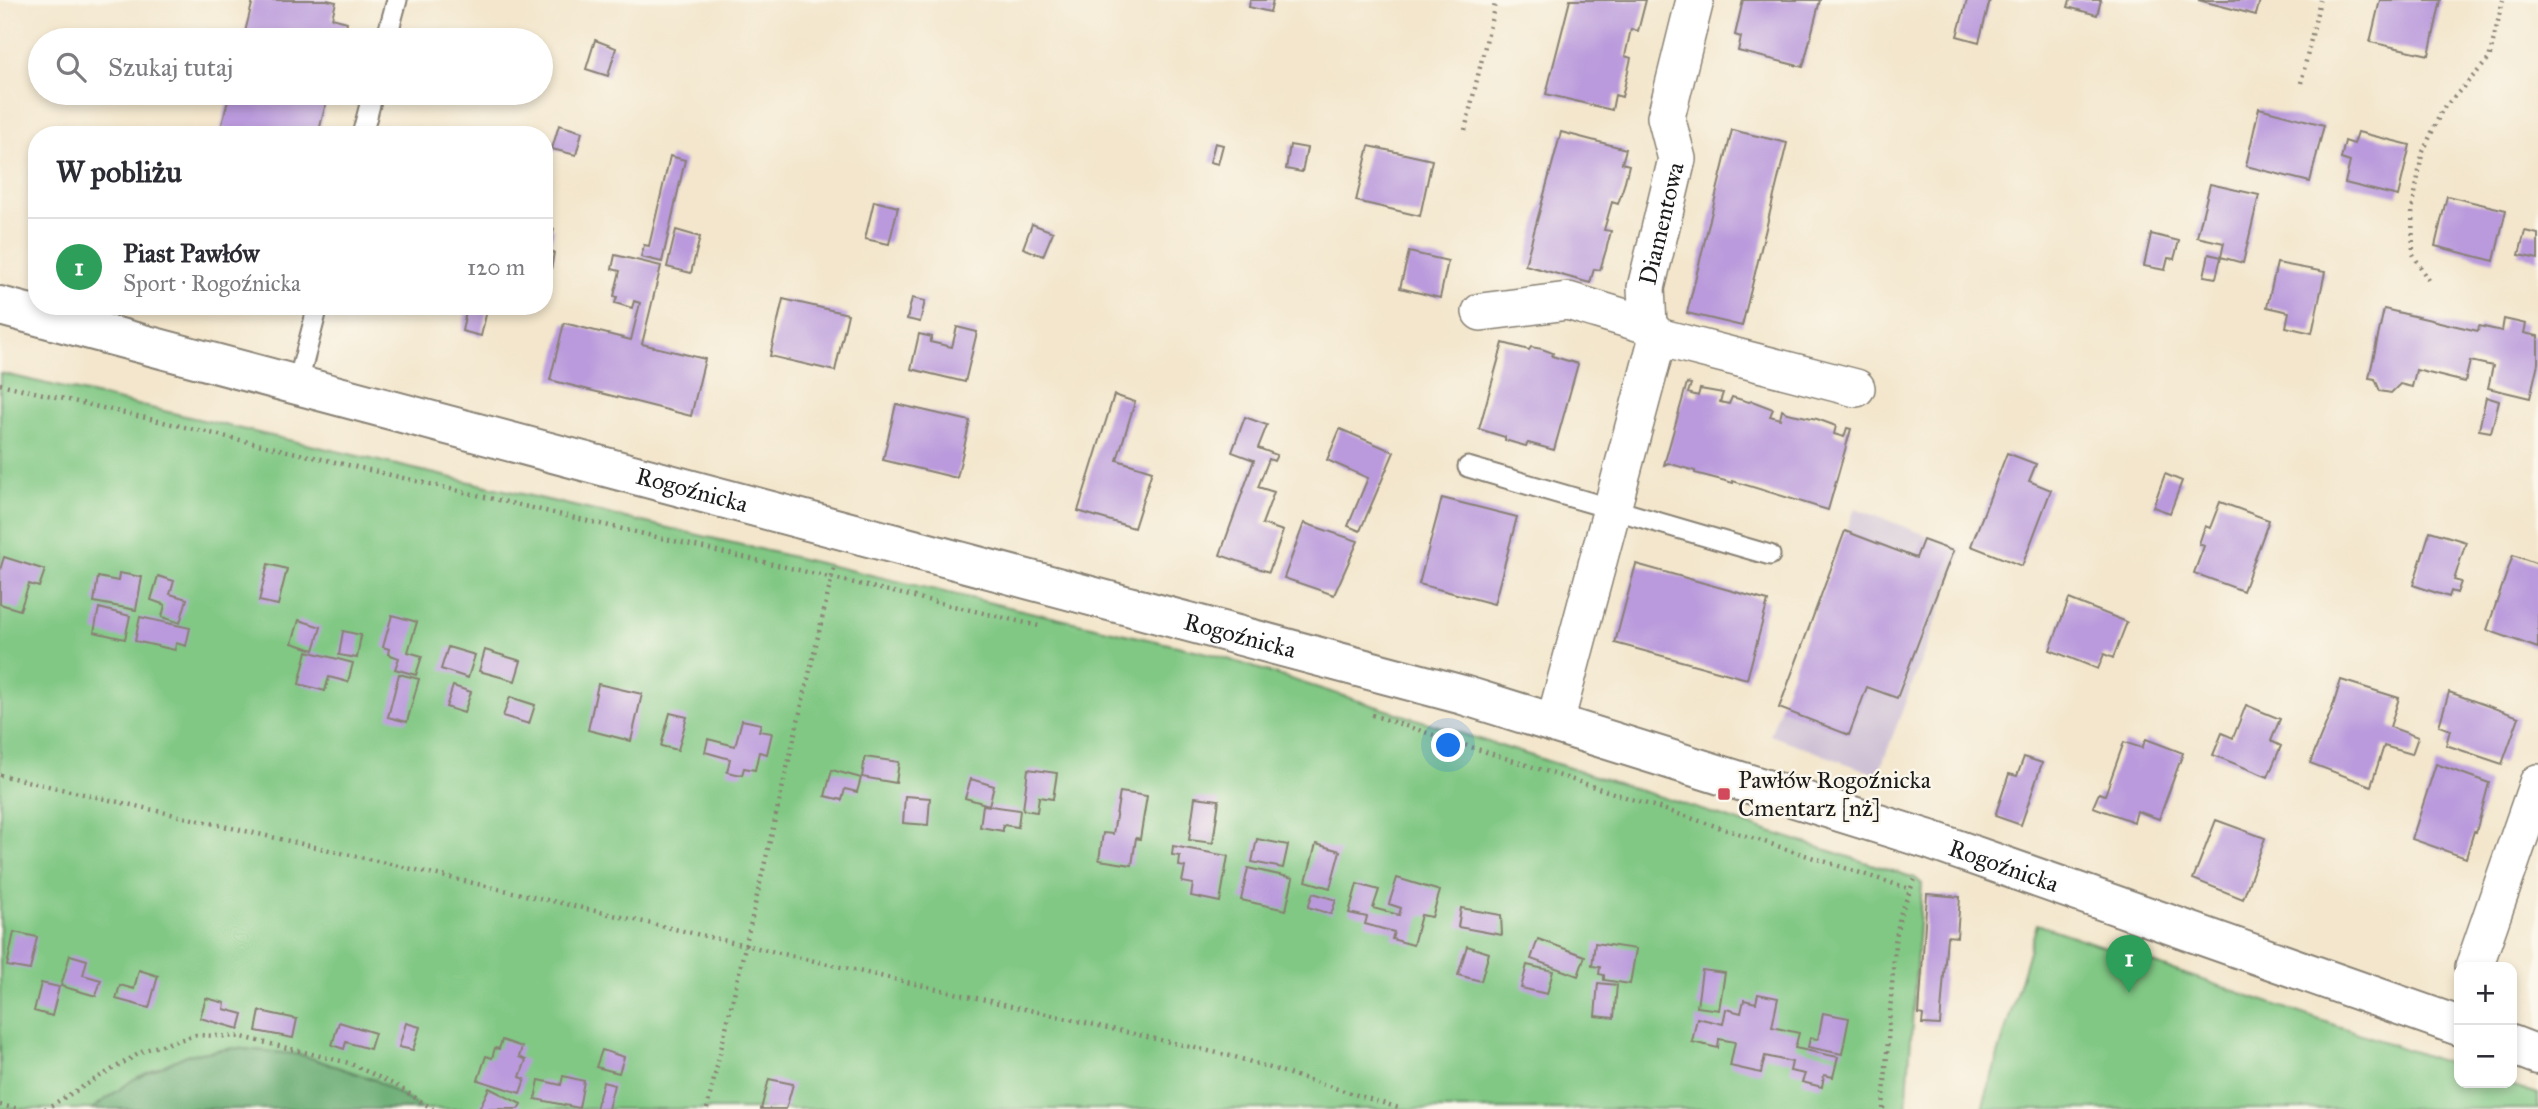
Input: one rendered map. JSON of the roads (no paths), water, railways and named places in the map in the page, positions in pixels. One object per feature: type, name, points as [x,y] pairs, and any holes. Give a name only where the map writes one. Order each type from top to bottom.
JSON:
[{"type":"street","name":"Diamentowa","points":[[1555,722],[1613,509],[1653,331],[1646,288],[1677,159],[1666,117],[1695,0]]},
{"type":"street","points":[[1481,312],[1568,301],[1653,331],[1856,388]]},
{"type":"street","name":"Rogoźnicka","points":[[0,306],[28,314]]},
{"type":"street","name":"Rogoźnicka","points":[[33,315],[1555,722],[1930,840],[2454,1019]]},
{"type":"street","points":[[2476,962],[2538,783]]},
{"type":"street","points":[[2517,1047],[2538,1055]]},
{"type":"lane","points":[[389,28],[397,0]]},
{"type":"lane","points":[[364,126],[370,105]]},
{"type":"lane","points":[[297,386],[315,315]]},
{"type":"lane","points":[[1468,467],[1770,555]]},
{"type":"place","name":"Pawłów Rogoźnicka Cmentarz [nż]","points":[[1724,794]]},
{"type":"place","name":"Piast Pawłów","points":[[2129,993]]}]
